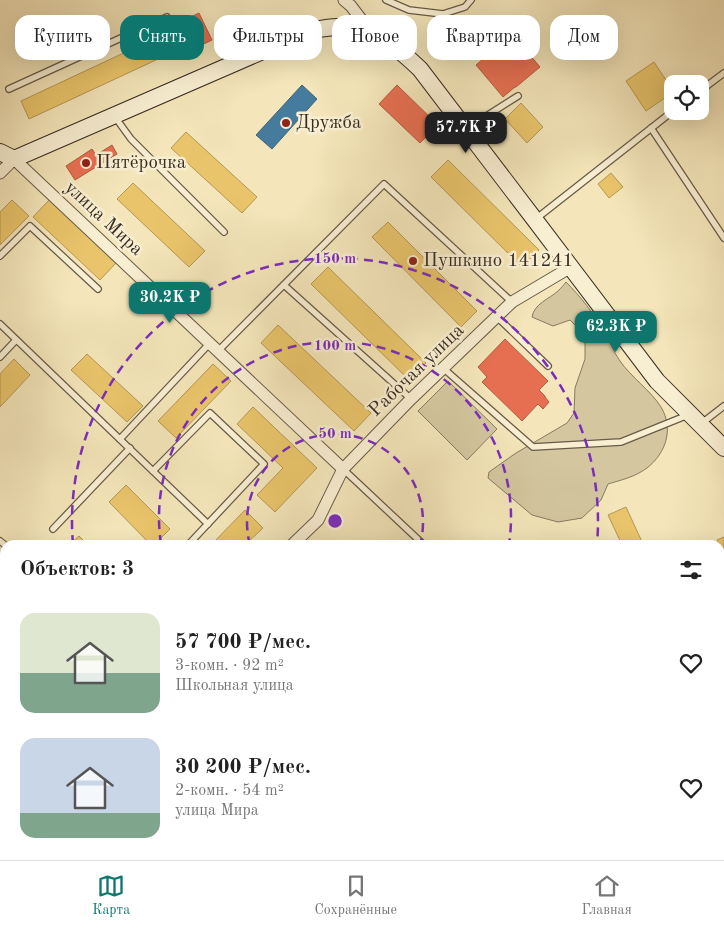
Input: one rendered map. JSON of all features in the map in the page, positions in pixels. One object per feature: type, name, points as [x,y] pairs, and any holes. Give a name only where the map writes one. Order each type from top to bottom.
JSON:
[{"type":"street","points":[[344,0],[358,15]]},
{"type":"street","points":[[0,173],[7,155],[114,116],[311,30],[332,28]]},
{"type":"street","points":[[411,60],[466,129],[657,381],[724,448]]},
{"type":"street","name":"улица Мира","points":[[7,155],[343,469]]},
{"type":"street","name":"Рабочая улица","points":[[297,540],[318,520],[343,469],[411,399],[512,302],[571,267]]},
{"type":"lane","points":[[386,0],[408,10],[444,14],[465,7],[471,0]]},
{"type":"lane","points":[[9,89],[120,38]]},
{"type":"lane","points":[[709,84],[724,73]]},
{"type":"lane","points":[[466,129],[518,96]]},
{"type":"lane","points":[[114,116],[131,139],[224,232]]},
{"type":"lane","points":[[535,220],[664,118]]},
{"type":"lane","points":[[651,128],[724,238]]},
{"type":"lane","points":[[120,439],[214,347],[284,285],[384,184],[512,302]]},
{"type":"lane","points":[[0,256],[30,226],[98,289]]},
{"type":"lane","points":[[284,285],[411,399]]},
{"type":"lane","points":[[497,317],[548,366]]},
{"type":"lane","points":[[0,324],[208,524]]},
{"type":"lane","points":[[0,357],[16,340]]},
{"type":"lane","points":[[443,368],[533,448],[621,442],[695,420],[724,406]]},
{"type":"lane","points":[[153,470],[210,413],[264,464],[193,540]]},
{"type":"lane","points":[[53,529],[130,448]]},
{"type":"lane","points":[[343,469],[419,540]]},
{"type":"shaded area","points":[[566,282],[582,299],[600,324],[620,361],[661,407],[665,415],[667,432],[663,448],[654,462],[647,468],[633,476],[608,484],[601,500],[582,518],[558,522],[532,515],[488,478],[489,472],[516,453],[567,423],[574,413],[575,388],[585,359],[585,340],[579,329],[570,320],[553,326],[532,317],[533,312],[539,305],[558,291]]},
{"type":"shaded area","points":[[448,381],[497,429],[467,460],[418,411]]},
{"type":"building: Жильё","points":[[120,55],[120,60],[156,60],[29,119],[21,101]]},
{"type":"building: Жильё","points":[[654,62],[664,77],[664,99],[646,111],[626,81]]},
{"type":"building: Жильё","points":[[521,103],[543,127],[527,143],[505,119]]},
{"type":"building: Жильё","points":[[186,132],[257,197],[242,213],[171,148]]},
{"type":"building: Жильё","points":[[448,160],[539,250],[522,267],[431,177]]},
{"type":"building: Жильё","points":[[611,173],[623,187],[609,198],[598,184]]},
{"type":"building: Жильё","points":[[133,183],[205,251],[189,267],[117,199]]},
{"type":"building: Жильё","points":[[50,199],[117,262],[100,280],[33,217]]},
{"type":"building: Жильё","points":[[12,200],[29,216],[0,245],[0,212]]},
{"type":"building: Жильё","points":[[388,222],[477,311],[461,327],[372,237]]},
{"type":"building: Жильё","points":[[328,267],[426,363],[409,380],[311,284]]},
{"type":"building: Жильё","points":[[278,325],[371,413],[354,431],[261,343]]},
{"type":"building: Жильё","points":[[87,354],[143,406],[127,422],[71,370]]},
{"type":"building: Жильё","points":[[14,359],[30,375],[0,407],[0,374]]},
{"type":"building: Жильё","points":[[213,364],[231,381],[176,438],[158,421]]},
{"type":"building: Жильё","points":[[253,407],[317,468],[275,512],[257,495],[283,468],[237,424]]},
{"type":"building: Жильё","points":[[126,485],[170,529],[159,540],[146,540],[109,502]]},
{"type":"building: Жильё","points":[[626,507],[641,540],[620,540],[608,515]]},
{"type":"building: Жильё","points":[[245,510],[263,528],[250,540],[216,540]]},
{"type":"building: Жильё","points":[[79,536],[83,540],[75,540]]},
{"type":"building: Торговля","points":[[204,23],[212,40],[204,44]]},
{"type":"building: Торговля","points":[[482,60],[534,60],[540,67],[503,97],[476,65]]},
{"type":"building: Торговля","points":[[397,85],[438,125],[420,143],[379,104]]},
{"type":"building: Торговля","name":"Пятёрочка","points":[[112,145],[117,154],[75,180],[66,166],[92,149],[96,155]]},
{"type":"building: Торговля","points":[[505,339],[548,381],[539,390],[549,402],[543,409],[538,404],[522,421],[482,382],[487,377],[478,367]]},
{"type":"building: Учреждения","points":[[302,85],[317,99],[272,149],[256,135]]},
{"type":"place","name":"Дружба","points":[[286,123]]},
{"type":"place","name":"Пятёрочка","points":[[86,163]]},
{"type":"place","name":"Пушкино 141241","points":[[413,261]]}]
